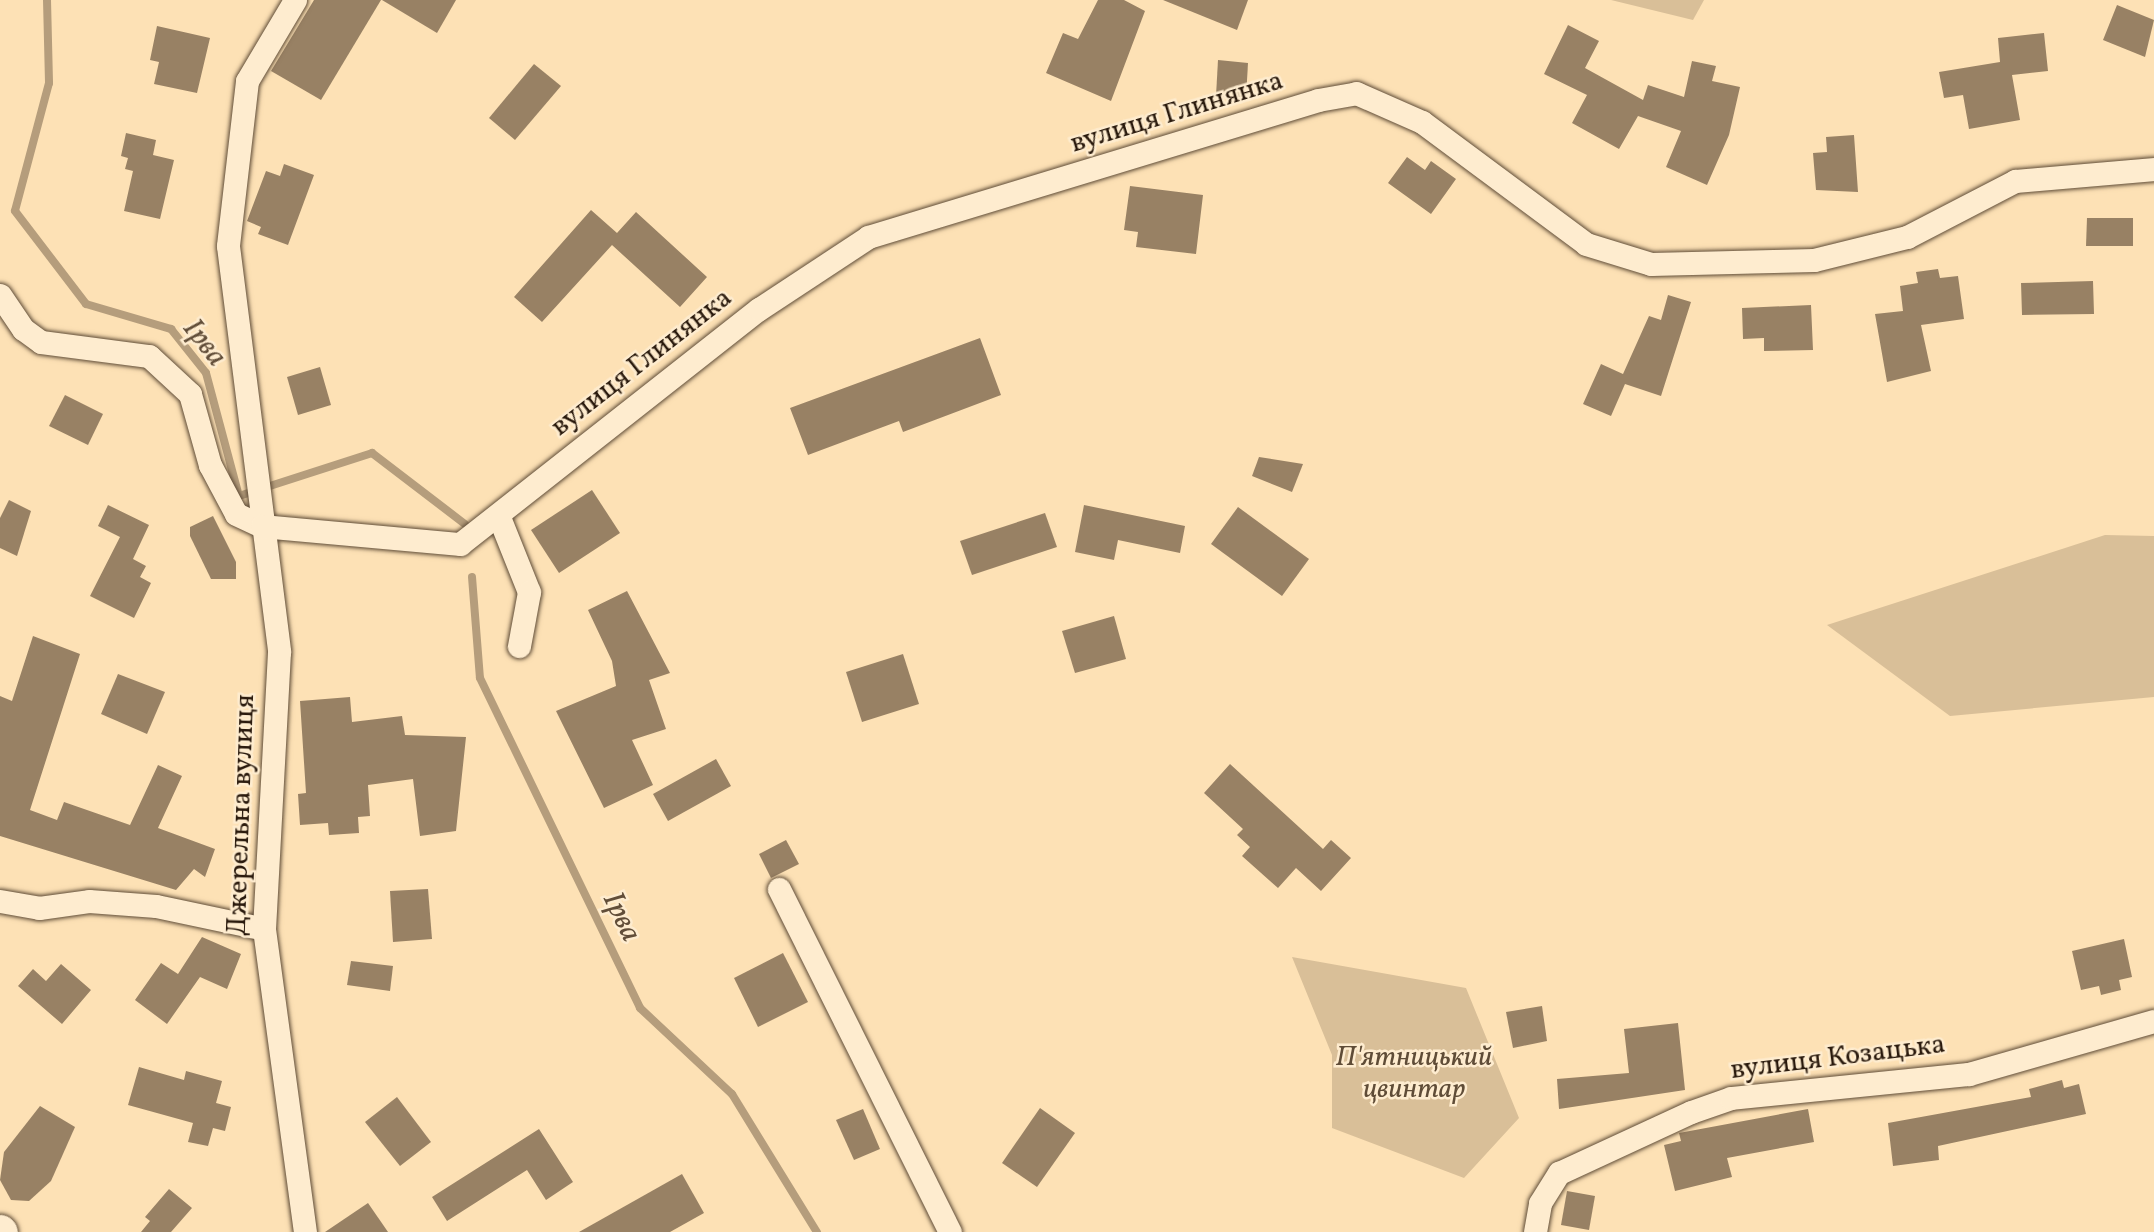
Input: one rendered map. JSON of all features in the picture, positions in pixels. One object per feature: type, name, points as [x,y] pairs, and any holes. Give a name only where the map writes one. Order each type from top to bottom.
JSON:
[{"type":"street","name":"Джерельна вулиця","points":[[295,0],[247,81],[228,246],[279,652],[264,929],[305,1232]]},
{"type":"street","name":"вулиця Глинянка","points":[[261,517],[460,544],[499,517],[759,309],[867,237],[1318,100],[1356,93],[1422,122],[1586,244],[1651,264],[1814,260],[1907,237],[2015,181],[2154,169]]},
{"type":"street","points":[[0,295],[23,329],[41,342],[149,356],[190,394],[210,465],[236,514],[261,517]]},
{"type":"street","points":[[499,517],[529,592],[519,646]]},
{"type":"street","points":[[779,888],[950,1232]]},
{"type":"street","points":[[0,901],[39,908],[89,901],[156,906],[264,929]]},
{"type":"street","name":"вулиця Козацька","points":[[1535,1232],[1540,1203],[1559,1173],[1718,1103],[1969,1073],[2154,1021]]},
{"type":"green space","points":[[1611,0],[1704,0],[1693,20]]},
{"type":"green space","points":[[2105,535],[2154,536],[2154,697],[1950,716],[1827,625]]},
{"type":"green space","name":"П'ятницький цвинтар","points":[[1292,957],[1466,988],[1519,1118],[1464,1178],[1332,1128],[1332,1055]]},
{"type":"building","points":[[314,0],[381,0],[321,100],[271,71]]},
{"type":"building","points":[[382,0],[456,0],[437,33]]},
{"type":"building","points":[[1098,0],[1124,0],[1145,11],[1111,101],[1046,73],[1063,33],[1078,39]]},
{"type":"building","points":[[1163,0],[1248,0],[1237,30]]},
{"type":"building","points":[[2117,5],[2154,20],[2145,57],[2103,40]]},
{"type":"building","points":[[1568,25],[1599,41],[1585,68],[1643,100],[1648,85],[1684,97],[1692,61],[1716,66],[1712,81],[1740,87],[1729,135],[1707,185],[1666,167],[1681,131],[1638,116],[1619,149],[1572,123],[1587,95],[1544,74]]},
{"type":"building","points":[[157,26],[210,38],[197,93],[154,84],[159,62],[150,60]]},
{"type":"building","points":[[2044,33],[2048,71],[2012,75],[2020,120],[1969,129],[1963,95],[1944,98],[1939,72],[2000,62],[1998,38]]},
{"type":"building","points":[[1218,60],[1248,63],[1246,98],[1216,96]]},
{"type":"building","points":[[534,64],[561,86],[515,140],[489,118]]},
{"type":"building","points":[[126,133],[156,140],[153,155],[174,160],[160,219],[124,211],[133,171],[125,169],[128,158],[121,156]]},
{"type":"building","points":[[1854,135],[1858,192],[1816,190],[1813,153],[1827,152],[1826,137]]},
{"type":"building","points":[[1407,157],[1425,170],[1431,161],[1456,179],[1431,214],[1388,183]]},
{"type":"building","points":[[284,164],[314,175],[288,245],[258,234],[261,227],[247,221],[266,171],[280,176]]},
{"type":"building","points":[[1130,186],[1203,195],[1196,254],[1136,247],[1138,232],[1124,230]]},
{"type":"building","points":[[591,210],[617,233],[636,212],[707,277],[680,307],[612,245],[542,322],[514,297]]},
{"type":"building","points":[[2087,218],[2133,218],[2133,246],[2086,246]]},
{"type":"building","points":[[1938,269],[1940,278],[1958,276],[1964,319],[1921,325],[1931,371],[1887,382],[1875,314],[1903,311],[1900,286],[1918,283],[1916,272]]},
{"type":"building","points":[[2093,281],[2094,314],[2022,315],[2021,283]]},
{"type":"building","points":[[1668,295],[1691,302],[1661,396],[1625,384],[1611,416],[1583,404],[1601,364],[1623,374],[1649,316],[1661,320]]},
{"type":"building","points":[[1811,305],[1813,350],[1764,351],[1764,338],[1743,339],[1742,308]]},
{"type":"building","points":[[980,338],[1001,395],[903,432],[899,421],[808,455],[790,408]]},
{"type":"building","points":[[320,367],[331,405],[298,415],[287,377]]},
{"type":"building","points":[[65,395],[103,414],[88,445],[49,426]]},
{"type":"building","points":[[1259,457],[1303,464],[1292,492],[1252,476]]},
{"type":"building","points":[[592,490],[620,533],[559,573],[531,530]]},
{"type":"building","points":[[9,500],[31,511],[17,556],[0,548],[0,518]]},
{"type":"building","points":[[108,505],[149,525],[133,559],[146,566],[140,577],[151,583],[134,618],[90,596],[120,537],[98,526]]},
{"type":"building","points":[[1084,505],[1185,526],[1180,553],[1118,540],[1114,560],[1075,552]]},
{"type":"building","points":[[1238,507],[1309,559],[1282,596],[1211,544]]},
{"type":"building","points":[[1045,513],[1057,547],[972,575],[960,541]]},
{"type":"building","points":[[213,516],[236,562],[236,579],[211,579],[190,536],[190,527]]},
{"type":"building","points":[[627,591],[670,673],[649,680],[666,729],[632,740],[653,785],[604,808],[556,711],[616,686],[612,661],[588,610]]},
{"type":"building","points":[[1114,616],[1126,659],[1075,673],[1062,631]]},
{"type":"building","points":[[33,636],[80,654],[30,810],[57,820],[64,802],[130,825],[158,765],[182,776],[158,828],[215,849],[205,877],[194,869],[176,890],[0,836],[0,696],[12,701]]},
{"type":"building","points":[[903,654],[919,704],[862,722],[846,672]]},
{"type":"building","points":[[118,674],[165,692],[147,734],[101,714]]},
{"type":"building","points":[[350,697],[352,722],[402,716],[405,735],[466,737],[456,831],[420,836],[413,779],[368,785],[370,816],[358,817],[359,833],[329,835],[328,823],[300,825],[298,794],[306,793],[300,701]]},
{"type":"building","points":[[716,759],[731,786],[668,821],[653,794]]},
{"type":"building","points":[[1230,764],[1323,849],[1331,840],[1351,858],[1321,891],[1296,868],[1278,888],[1242,856],[1250,847],[1237,835],[1243,829],[1204,793]]},
{"type":"building","points":[[786,840],[799,864],[771,878],[759,854]]},
{"type":"building","points":[[428,889],[432,939],[393,942],[390,891]]},
{"type":"building","points":[[202,937],[241,954],[227,989],[200,977],[167,1024],[135,1000],[161,963],[178,974]]},
{"type":"building","points":[[2124,939],[2132,977],[2119,980],[2121,990],[2101,995],[2099,986],[2081,990],[2072,951]]},
{"type":"building","points":[[783,953],[808,1002],[758,1027],[734,978]]},
{"type":"building","points":[[351,961],[393,966],[390,991],[347,985]]},
{"type":"building","points":[[61,964],[91,990],[62,1024],[18,986],[33,969],[46,981]]},
{"type":"building","points":[[1542,1006],[1547,1041],[1513,1048],[1506,1012]]},
{"type":"building","points":[[1678,1023],[1685,1090],[1559,1109],[1557,1079],[1629,1073],[1624,1029]]},
{"type":"building","points":[[139,1067],[184,1080],[186,1071],[222,1081],[216,1103],[231,1107],[225,1131],[213,1128],[208,1146],[188,1142],[193,1123],[128,1105]]},
{"type":"building","points":[[2062,1080],[2064,1088],[2079,1084],[2086,1114],[1938,1146],[1939,1160],[1893,1166],[1888,1123],[2031,1097],[2029,1089]]},
{"type":"building","points":[[397,1097],[431,1142],[400,1166],[365,1122]]},
{"type":"building","points":[[40,1106],[75,1127],[51,1181],[29,1201],[11,1200],[0,1180],[4,1152]]},
{"type":"building","points":[[1040,1108],[1075,1133],[1037,1187],[1002,1163]]},
{"type":"building","points":[[863,1109],[880,1149],[854,1160],[836,1120]]},
{"type":"building","points":[[1808,1109],[1814,1142],[1727,1158],[1732,1177],[1675,1191],[1664,1145],[1681,1141],[1679,1133]]},
{"type":"building","points":[[539,1129],[573,1182],[546,1200],[527,1170],[447,1221],[432,1197]]},
{"type":"building","points":[[682,1174],[704,1213],[670,1232],[579,1232]]},
{"type":"building","points":[[169,1189],[192,1208],[171,1232],[141,1232],[150,1221],[145,1217]]},
{"type":"building","points":[[1567,1191],[1595,1196],[1589,1230],[1561,1225]]},
{"type":"building","points":[[368,1203],[388,1232],[325,1232]]},
{"type":"waterway","name":"Ірва","points":[[47,0],[49,83],[15,211],[86,304],[171,329],[206,373],[239,496],[372,453],[465,524]]},
{"type":"waterway","name":"Ірва","points":[[472,577],[480,678],[640,1008],[732,1094],[817,1232]]}]
